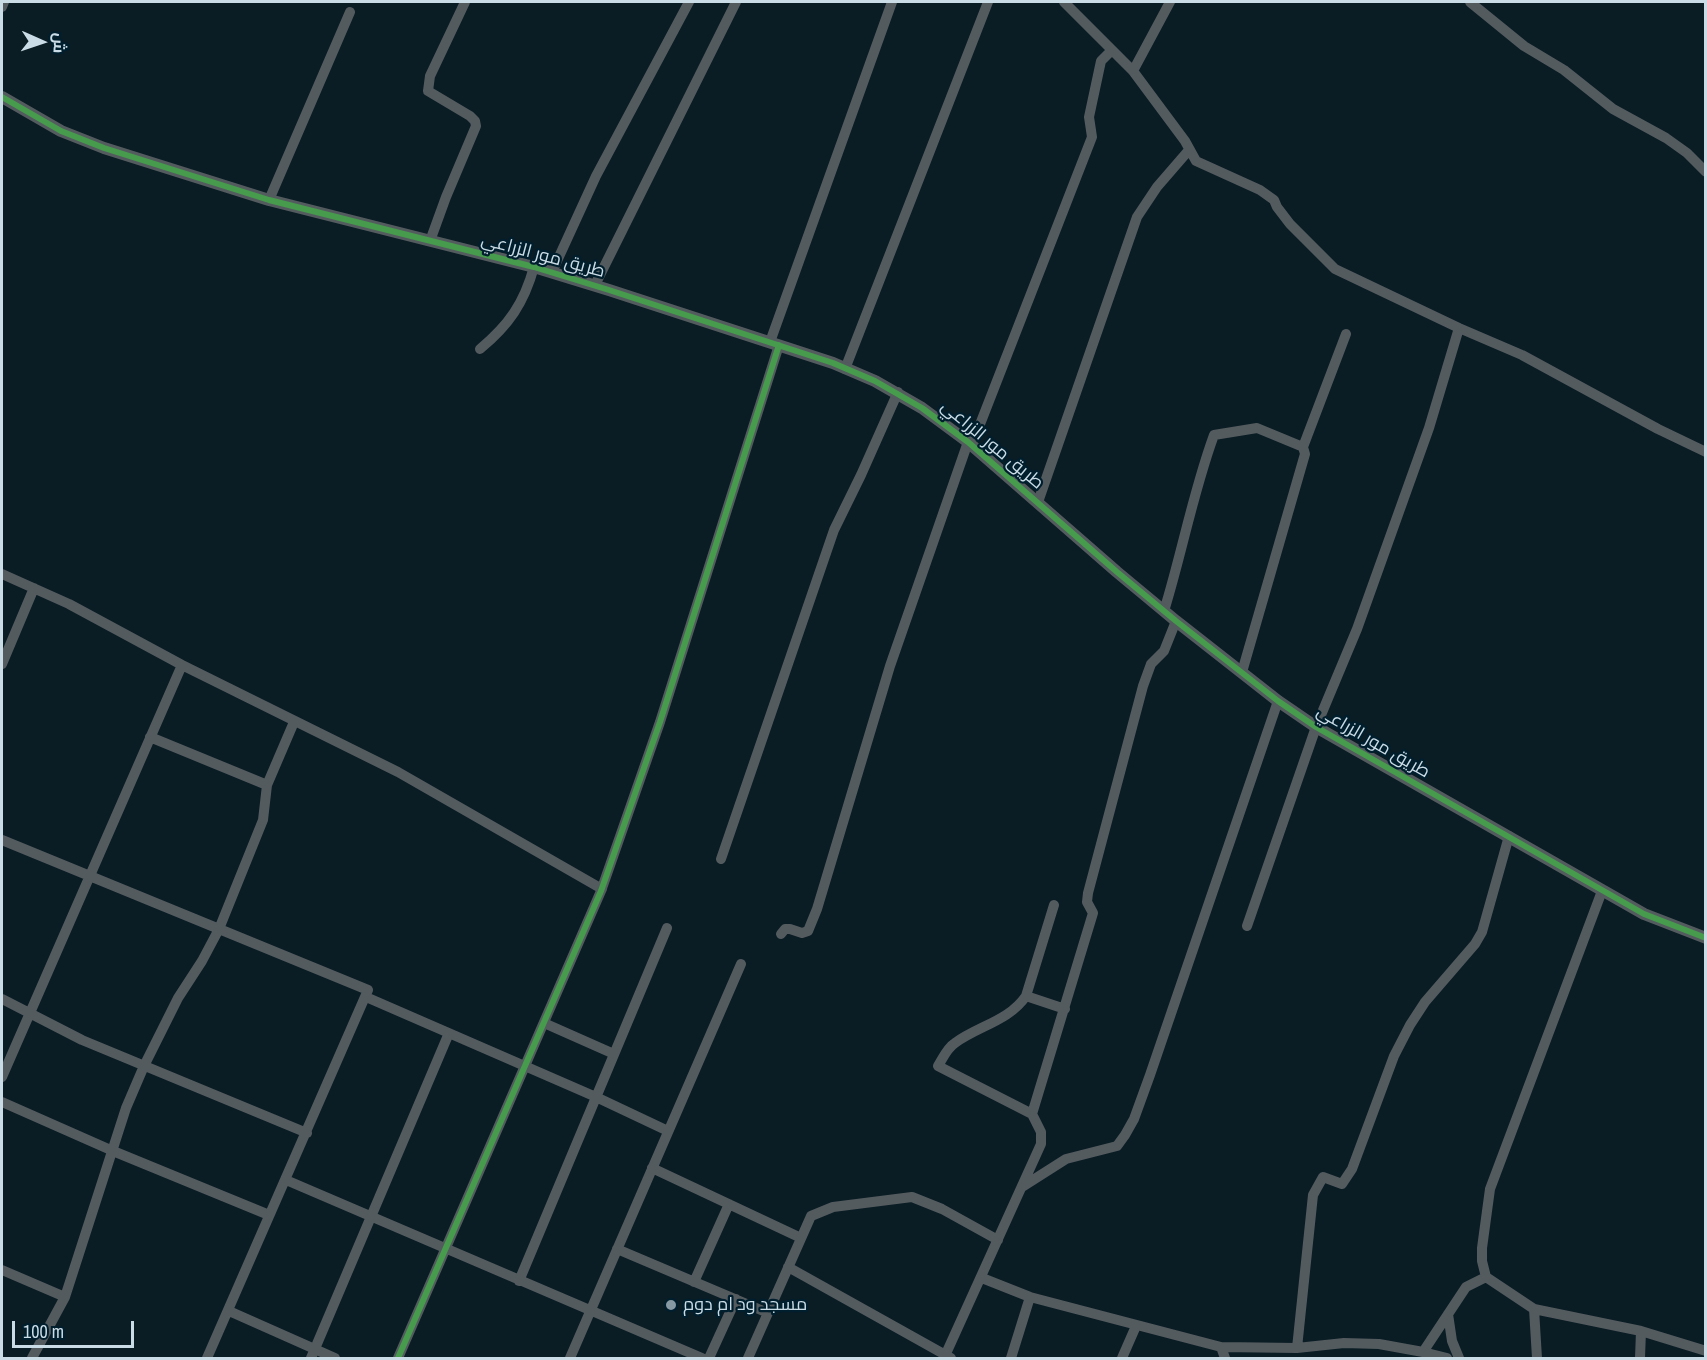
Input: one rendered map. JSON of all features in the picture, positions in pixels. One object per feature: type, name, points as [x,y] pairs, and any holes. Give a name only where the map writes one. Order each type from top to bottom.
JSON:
[{"type":"street","points":[[2,7],[4,2]]},
{"type":"street","points":[[430,241],[446,196],[476,126],[470,116],[428,91],[430,76],[465,2]]},
{"type":"street","points":[[552,272],[596,176],[689,2]]},
{"type":"street","points":[[595,285],[736,2]]},
{"type":"street","points":[[398,1359],[602,889],[663,711],[775,344],[892,2]]},
{"type":"street","points":[[845,369],[988,2]]},
{"type":"street","points":[[1064,2],[1133,70],[1199,164],[1260,190],[1274,200],[1290,224],[1335,270],[1522,355],[1658,429],[1706,452]]},
{"type":"street","points":[[1133,70],[1170,2]]},
{"type":"street","points":[[1470,2],[1524,46],[1564,70],[1613,109],[1666,138],[1687,153],[1706,172]]},
{"type":"street","points":[[269,200],[350,12]]},
{"type":"street","points":[[781,934],[785,929],[802,933],[808,931],[818,909],[890,666],[968,442],[977,432],[1092,137],[1089,117],[1101,61],[1112,50]]},
{"type":"street","name":"طريق مور الزراعي","points":[[2,97],[61,131],[82,140],[269,200],[534,267],[595,285],[775,344],[845,369],[898,392],[968,442],[1176,621],[1278,701],[1316,727],[1644,914],[1706,938]]},
{"type":"street","points":[[1038,502],[1137,217],[1156,187],[1189,150]]},
{"type":"street","points":[[480,349],[505,327],[520,305],[534,267]]},
{"type":"street","points":[[1247,926],[1316,727],[1365,607],[1429,428],[1459,328]]},
{"type":"street","points":[[1242,672],[1305,454],[1303,447],[1347,334]]},
{"type":"street","points":[[721,859],[834,530],[898,392]]},
{"type":"street","points":[[1164,610],[1204,463],[1214,435],[1257,428],[1303,447]]},
{"type":"street","points":[[2,574],[69,604],[182,665],[422,784],[602,889]]},
{"type":"street","points":[[2,664],[34,588]]},
{"type":"street","points":[[1032,1114],[1093,913],[1087,902],[1088,892],[1143,686],[1151,664],[1164,651],[1176,621]]},
{"type":"street","points":[[2,1077],[182,665]]},
{"type":"street","points":[[1022,1187],[1066,1158],[1117,1146],[1125,1135],[1150,1075],[1278,701]]},
{"type":"street","points":[[32,1359],[64,1297],[126,1108],[144,1066],[178,998],[202,961],[219,928],[263,820],[267,785],[294,722]]},
{"type":"street","points":[[150,737],[267,785]]},
{"type":"street","points":[[1297,1348],[1313,1195],[1323,1178],[1342,1184],[1352,1169],[1394,1056],[1410,1025],[1425,1002],[1475,944],[1482,932],[1509,836]]},
{"type":"street","points":[[2,840],[368,990],[207,1359]]},
{"type":"street","points":[[1602,891],[1491,1189],[1482,1261],[1486,1277],[1534,1309],[1641,1331],[1706,1352]]},
{"type":"street","points":[[788,1267],[947,1358],[1041,1144],[1041,1131],[1032,1114],[938,1066],[954,1043],[1001,1019],[1021,1003],[1026,996],[1054,905]]},
{"type":"street","points":[[519,1281],[667,928]]},
{"type":"street","points":[[570,1359],[741,964]]},
{"type":"street","points":[[1026,996],[1065,1009]]},
{"type":"street","points":[[366,997],[596,1097],[668,1131]]},
{"type":"street","points":[[2,999],[82,1040],[307,1133]]},
{"type":"street","points":[[544,1023],[614,1054]]},
{"type":"street","points":[[313,1354],[449,1033]]},
{"type":"street","points":[[2,1102],[112,1151],[270,1215]]},
{"type":"street","points":[[652,1168],[801,1238]]},
{"type":"street","points":[[286,1180],[702,1359]]},
{"type":"street","points":[[748,1359],[811,1216],[833,1207],[912,1197],[942,1209],[998,1240]]},
{"type":"street","points":[[694,1282],[729,1204]]},
{"type":"street","points":[[617,1249],[768,1314]]},
{"type":"street","points":[[2,1270],[64,1297]]},
{"type":"street","points":[[1423,1352],[1466,1287],[1486,1277]]},
{"type":"street","points":[[982,1278],[1030,1298],[1221,1347],[1297,1348],[1344,1343],[1379,1344],[1447,1359]]},
{"type":"street","points":[[1011,1359],[1030,1298]]},
{"type":"street","points":[[708,1359],[736,1299]]},
{"type":"street","points":[[1534,1309],[1538,1359]]},
{"type":"street","points":[[229,1311],[313,1354],[335,1359]]},
{"type":"street","points":[[1448,1314],[1452,1341],[1459,1359]]},
{"type":"street","points":[[1122,1359],[1136,1326]]},
{"type":"street","points":[[1640,1359],[1641,1331]]},
{"type":"street","points":[[1221,1347],[1225,1359]]},
{"type":"cycle path","points":[[2,97],[61,131],[104,148],[269,200],[534,267],[833,363],[875,381],[922,408],[968,442],[1176,621],[1278,701],[1316,727],[1644,914],[1706,938]]},
{"type":"cycle path","points":[[398,1358],[601,891],[660,722],[779,345]]},
{"type":"place","name":"مسجد ود ام دوم","points":[[671,1305]]}]
